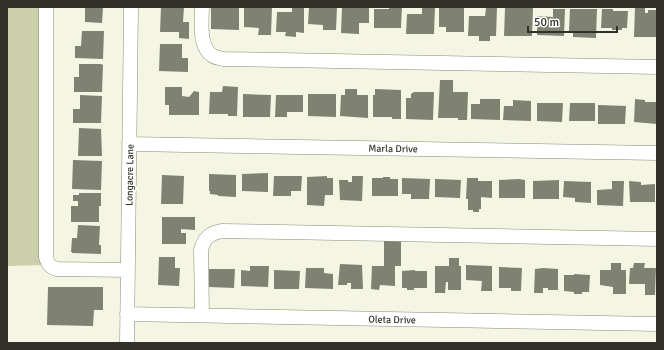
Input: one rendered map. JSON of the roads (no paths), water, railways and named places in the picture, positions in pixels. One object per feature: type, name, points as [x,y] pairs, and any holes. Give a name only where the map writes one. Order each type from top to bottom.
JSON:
[{"type":"street","points":[[46,7],[46,249],[48,262],[51,267],[57,269],[128,270]]},
{"type":"street","name":"Longacre Lane","points":[[127,343],[130,7]]},
{"type":"street","points":[[202,7],[201,31],[204,46],[212,56],[222,60],[657,67]]},
{"type":"street","name":"Marla Drive","points":[[129,144],[657,153]]},
{"type":"street","points":[[202,315],[202,243],[213,233],[222,231],[657,239]]},
{"type":"street","name":"Oleta Drive","points":[[127,314],[657,324]]}]
